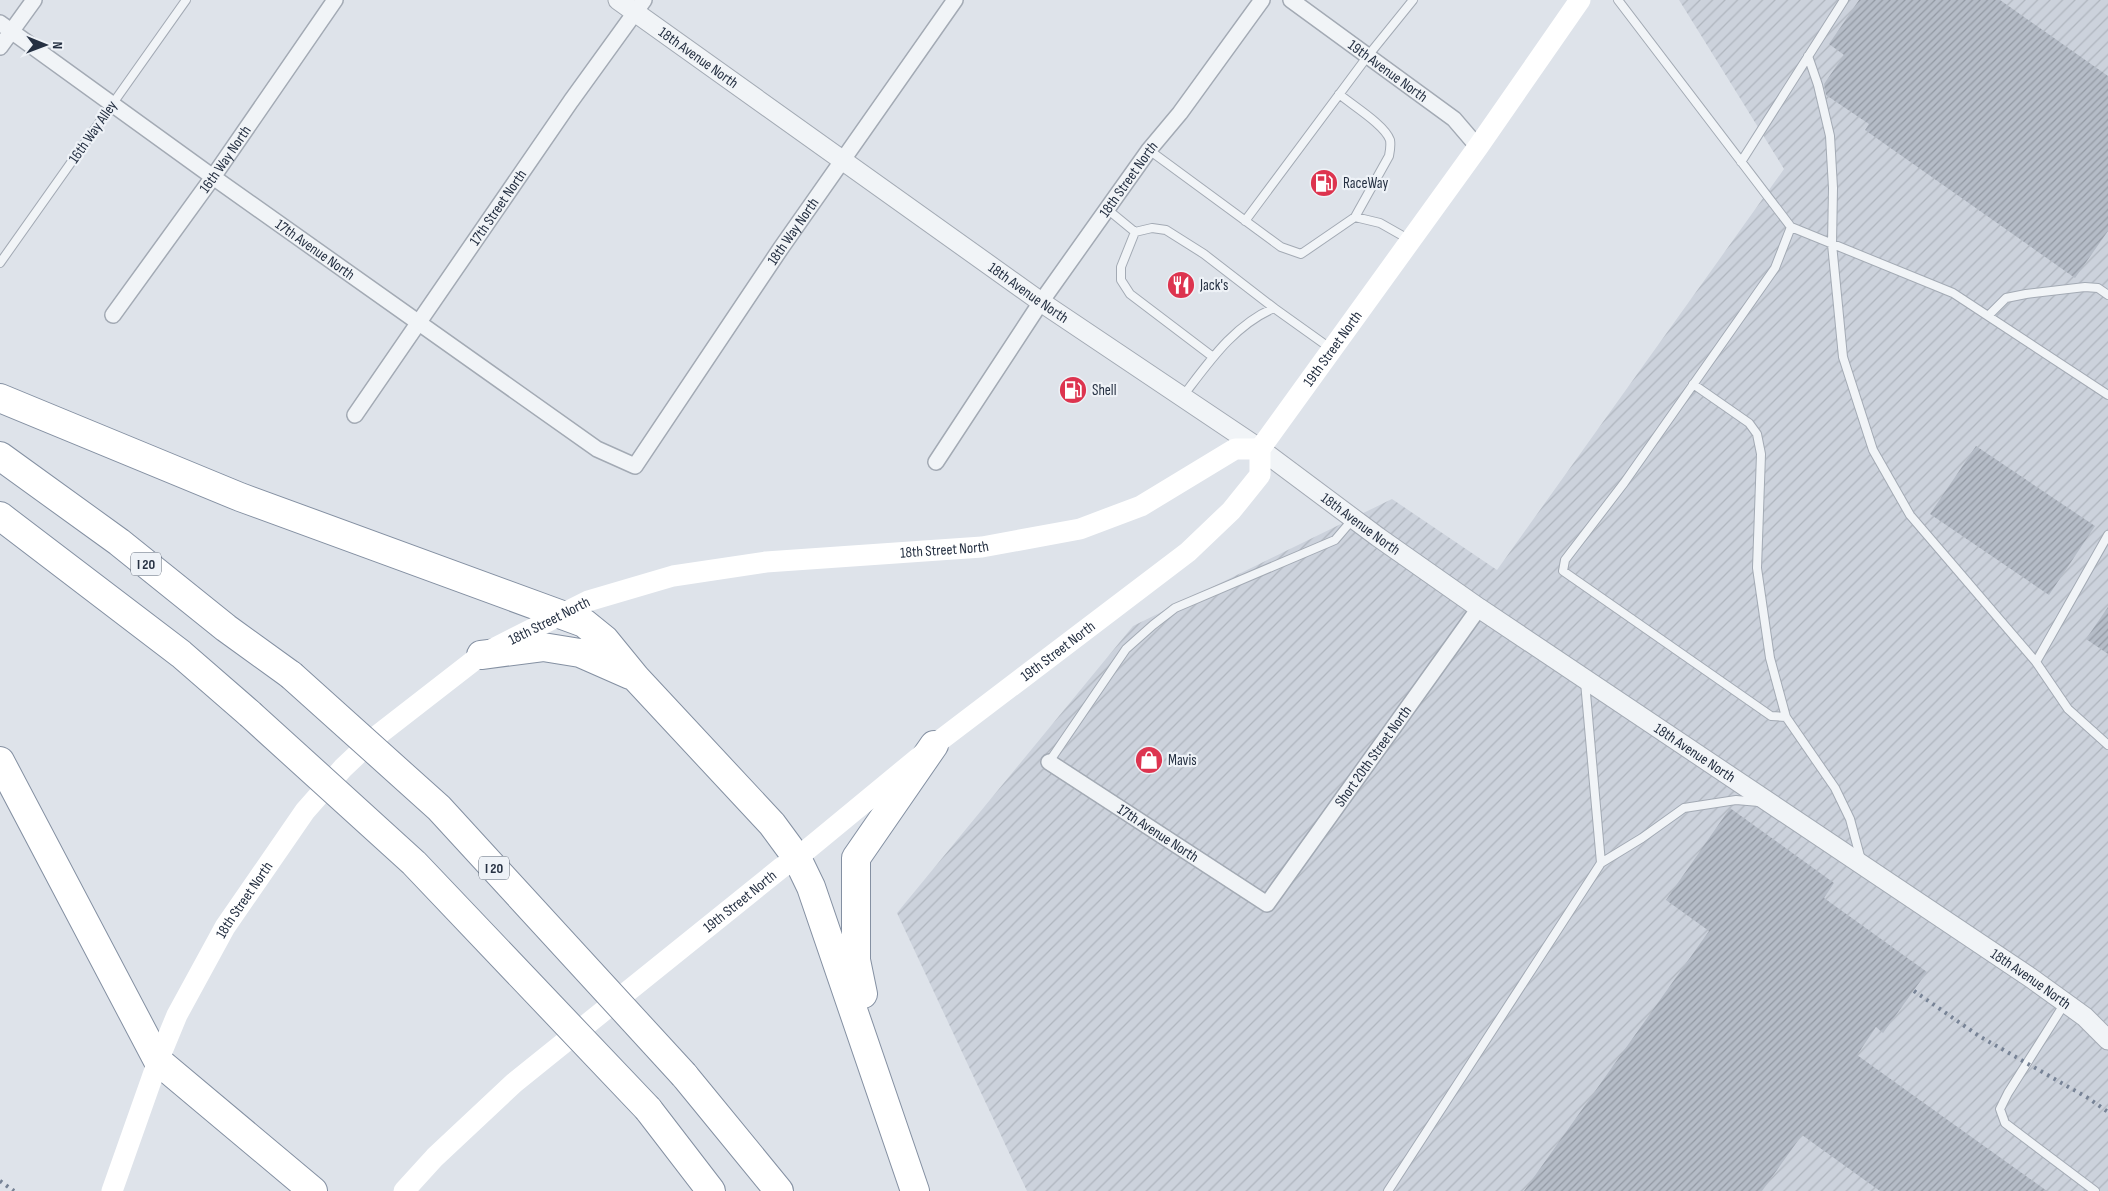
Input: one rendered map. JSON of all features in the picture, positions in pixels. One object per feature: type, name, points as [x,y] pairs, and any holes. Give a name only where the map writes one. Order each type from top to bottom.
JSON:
[{"type":"highway","points":[[0,398],[240,497],[562,614],[584,623],[605,640],[636,678],[772,824],[797,858],[811,886],[896,1140],[915,1191]]},
{"type":"highway","name":"I 20","points":[[0,456],[119,542],[226,628],[291,675],[439,808],[684,1075],[779,1191]]},
{"type":"highway","points":[[0,516],[181,654],[414,863],[648,1109],[711,1191]]},
{"type":"highway","points":[[481,655],[543,646],[580,653],[636,678]]},
{"type":"highway","points":[[896,1140],[856,960],[856,858],[934,745]]},
{"type":"highway","points":[[0,761],[158,1061],[313,1191]]},
{"type":"main road","name":"19th Street North","points":[[404,1191],[435,1157],[514,1082],[781,868],[797,858],[934,745],[1188,552],[1231,511],[1260,475],[1260,449],[1478,147],[1580,0]]},
{"type":"main road","name":"18th Street North","points":[[112,1191],[158,1061],[177,1015],[225,927],[305,811],[343,768],[378,735],[481,655],[588,602],[672,576],[766,562],[982,547],[1080,529],[1141,506],[1235,450],[1260,449]]},
{"type":"street","points":[[0,47],[6,27],[34,0]]},
{"type":"street","name":"16th Way North","points":[[113,315],[335,0]]},
{"type":"street","name":"18th Avenue North","points":[[618,0],[639,6],[844,160],[1041,302],[1260,449],[1479,608],[2031,978],[2085,1017],[2108,1040]]},
{"type":"street","name":"18th Way North","points":[[635,466],[781,248],[955,0]]},
{"type":"street","name":"18th Street North","points":[[936,462],[1041,302],[1149,150],[1180,113],[1262,0]]},
{"type":"street","name":"19th Avenue North","points":[[1291,0],[1454,119],[1478,147]]},
{"type":"street","name":"17th Street North","points":[[355,415],[639,6]]},
{"type":"street","name":"17th Avenue North","points":[[6,27],[212,177],[597,449],[635,466]]},
{"type":"street","name":"Short 20th Street North","points":[[1267,904],[1479,608]]},
{"type":"street","name":"17th Avenue North","points":[[1049,762],[1267,904]]},
{"type":"lane","name":"16th Way Alley","points":[[0,263],[186,0]]},
{"type":"lane","points":[[1245,221],[1339,94],[1412,0]]},
{"type":"lane","points":[[1618,0],[1791,227],[1953,293],[2108,395]]},
{"type":"lane","points":[[1741,162],[1844,0]]},
{"type":"lane","points":[[1808,56],[1818,85],[1830,136],[1832,244],[1843,357],[1874,450],[1910,515],[2036,662],[2068,709],[2108,745]]},
{"type":"lane","points":[[1149,150],[1282,247],[1301,254],[1355,217],[1389,156],[1391,148],[1390,141],[1380,127],[1339,94]]},
{"type":"lane","points":[[1107,209],[1135,232]]},
{"type":"lane","points":[[1355,217],[1380,223],[1411,240]]},
{"type":"lane","points":[[1786,718],[1771,716],[1563,571],[1565,560],[1624,483],[1775,268],[1791,227]]},
{"type":"lane","points":[[1135,232],[1152,228],[1166,230],[1204,254],[1274,308],[1332,349]]},
{"type":"lane","points":[[1135,232],[1121,267],[1122,280],[1130,294],[1213,357]]},
{"type":"lane","points":[[1988,316],[2006,298],[2026,294],[2085,287],[2098,288],[2108,295]]},
{"type":"lane","points":[[1182,397],[1222,345],[1259,314],[1274,308]]},
{"type":"lane","points":[[1693,384],[1749,423],[1757,434],[1762,454],[1757,568],[1770,658],[1786,718],[1836,788],[1850,819],[1862,865]]},
{"type":"lane","points":[[1049,762],[1126,649],[1153,624],[1175,608],[1335,540],[1353,518]]},
{"type":"lane","points":[[2036,662],[2108,535]]},
{"type":"lane","points":[[1584,679],[1601,863]]},
{"type":"lane","points":[[1388,1191],[1601,863],[1642,838],[1684,808],[1736,800],[1768,802]]},
{"type":"lane","points":[[2064,1002],[2000,1109],[2005,1123],[2095,1191]]},
{"type":"shaded area","points":[[1679,0],[2108,0],[2108,1191],[1027,1191],[897,913],[1133,626],[1392,499],[1497,570],[1784,169]]},
{"type":"building","points":[[1859,0],[2000,0],[2108,76],[2108,231],[2075,278],[1865,130],[1869,124],[1826,95],[1824,84],[1844,55],[1829,44]]},
{"type":"building","points":[[1976,446],[2095,526],[2049,595],[1930,514]]},
{"type":"building","points":[[2108,607],[2108,654],[2086,639]]},
{"type":"building","points":[[1730,808],[1834,883],[1824,898],[1927,972],[1883,1033],[1876,1027],[1857,1055],[2047,1191],[1880,1191],[1802,1135],[1762,1191],[1524,1191],[1709,931],[1666,900]]},
{"type":"railway","points":[[1914,991],[1979,1036],[2088,1098],[2108,1112]]},
{"type":"railway","points":[[0,1181],[14,1191]]},
{"type":"place","name":"RaceWay","points":[[1324,183]]},
{"type":"place","name":"Jack's","points":[[1181,285]]},
{"type":"place","name":"Shell","points":[[1073,390]]},
{"type":"place","name":"Mavis","points":[[1149,760]]}]
